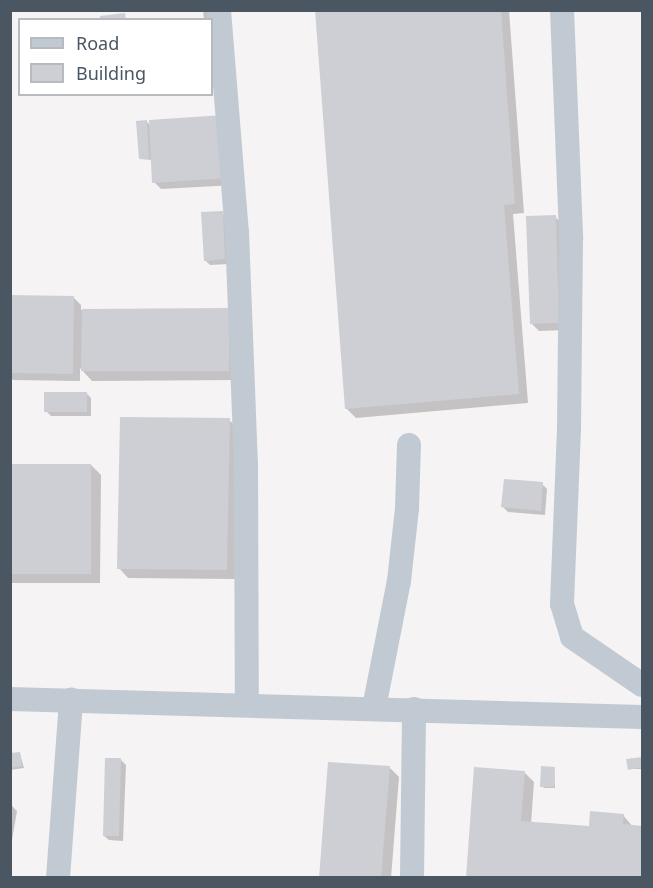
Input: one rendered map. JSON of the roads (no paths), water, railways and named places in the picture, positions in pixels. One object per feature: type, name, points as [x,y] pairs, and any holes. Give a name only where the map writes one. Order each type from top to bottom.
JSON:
[{"type":"street","points":[[219,10],[237,232],[246,463],[247,705]]},
{"type":"street","points":[[562,10],[571,239],[569,429],[562,604],[572,637],[642,685]]},
{"type":"street","points":[[374,708],[399,580],[407,508],[409,445]]},
{"type":"street","points":[[10,699],[642,717]]},
{"type":"street","points":[[58,878],[70,699]]},
{"type":"street","points":[[412,878],[414,709]]}]
